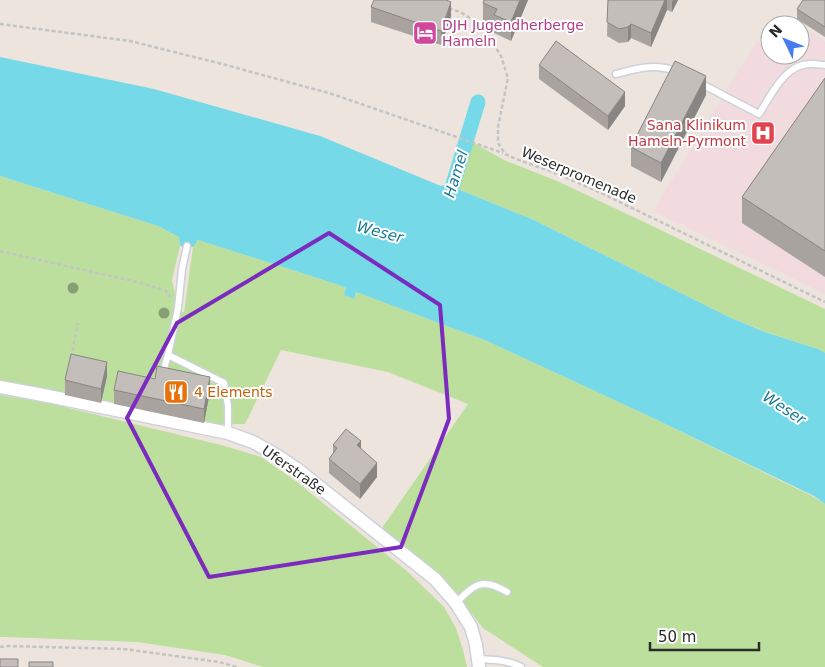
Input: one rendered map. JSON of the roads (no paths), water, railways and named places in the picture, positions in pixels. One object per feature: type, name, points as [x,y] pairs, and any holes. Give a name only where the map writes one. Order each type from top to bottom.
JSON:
[{"type":"street","name":"Uferstraße","points":[[0,387],[228,433],[253,442],[276,455],[297,469],[435,579],[456,603],[471,628],[479,663]]},
{"type":"lane","points":[[693,80],[759,114],[784,76],[796,67],[809,64],[825,65]]},
{"type":"lane","points":[[616,74],[645,67],[660,67],[685,75]]},
{"type":"lane","points":[[161,377],[168,355],[178,308],[182,268],[187,246]]},
{"type":"lane","points":[[168,355],[224,383],[228,406],[228,433]]},
{"type":"lane","points":[[456,603],[471,588],[483,583],[495,585],[507,592]]},
{"type":"lane","points":[[479,663],[504,661],[521,667]]},
{"type":"water","name":"Weser","points":[[0,57],[154,89],[320,136],[441,186],[448,183],[454,185],[460,190],[534,220],[731,318],[768,333],[818,349],[825,353],[825,504],[814,496],[653,418],[487,341],[356,292],[354,299],[344,295],[346,288],[339,285],[198,240],[193,247],[180,246],[179,237],[158,226],[0,176]]},
{"type":"waterway","name":"Hamel","points":[[447,204],[478,102]]},
{"type":"place","name":"DJH Jugendherberge Hameln","points":[[425,33]]},
{"type":"place","name":"Sana Klinikum Hameln-Pyrmont","points":[[763,133]]},
{"type":"place","name":"4 Elements","points":[[176,392]]}]
